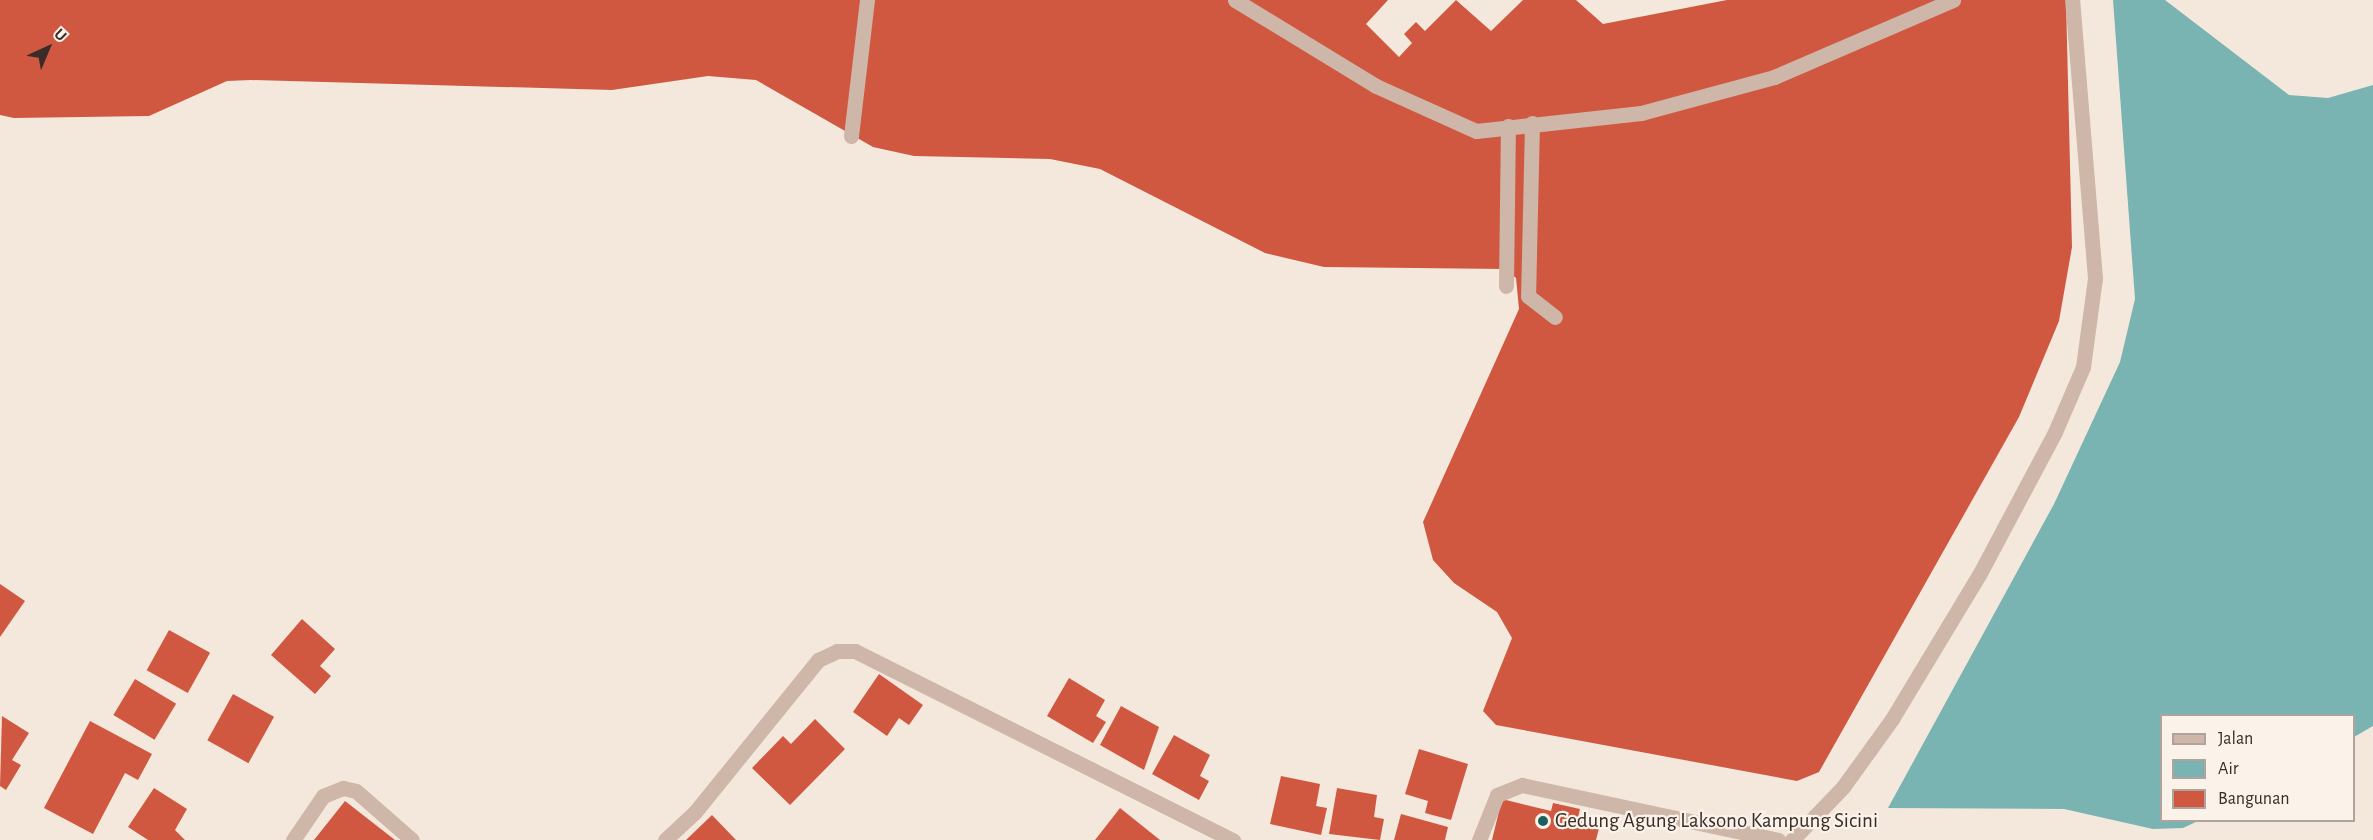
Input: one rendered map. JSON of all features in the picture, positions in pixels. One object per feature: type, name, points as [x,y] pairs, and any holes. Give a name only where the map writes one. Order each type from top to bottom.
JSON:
[{"type":"street","points":[[851,136],[867,0]]},
{"type":"street","points":[[1235,0],[1376,86],[1476,131],[1532,123],[1641,113],[1774,77],[1953,0]]},
{"type":"street","points":[[1792,840],[1844,786],[1892,719],[1985,564],[2055,432],[2083,367],[2095,278],[2072,1]]},
{"type":"street","points":[[1532,123],[1528,296],[1555,317]]},
{"type":"street","points":[[1506,286],[1508,126]]},
{"type":"street","points":[[665,840],[695,812],[818,660],[846,651],[1233,840]]},
{"type":"street","points":[[1479,840],[1497,795],[1522,785],[1778,840]]},
{"type":"street","points":[[293,840],[323,796],[343,788],[356,791],[412,840]]},
{"type":"water","points":[[2113,0],[2165,0],[2289,95],[2328,98],[2373,85],[2373,726],[2355,736],[2355,714],[2160,714],[2160,822],[2196,822],[2183,828],[2153,829],[2064,809],[1888,808],[2054,504],[2120,362],[2135,299]]},
{"type":"building","points":[[0,0],[1388,0],[1366,24],[1399,57],[1412,43],[1404,34],[1416,22],[1425,31],[1456,0],[1491,31],[1523,0],[1576,0],[1603,24],[1727,0],[2066,0],[2072,247],[2059,321],[2019,417],[1819,772],[1797,781],[1496,725],[1483,711],[1512,638],[1497,612],[1454,583],[1433,560],[1423,522],[1519,309],[1516,278],[1505,269],[1324,267],[1265,253],[1100,169],[1050,159],[914,156],[873,147],[756,80],[708,76],[612,90],[227,81],[149,116],[14,118],[0,115]]},
{"type":"building","points":[[0,584],[25,601],[0,637]]},
{"type":"building","points":[[302,619],[335,649],[320,666],[331,676],[315,694],[271,655]]},
{"type":"building","points":[[169,630],[210,653],[188,693],[147,670]]},
{"type":"building","points":[[879,674],[923,705],[909,725],[899,718],[887,736],[853,712]]},
{"type":"building","points":[[1069,678],[1105,700],[1096,716],[1106,722],[1093,743],[1047,716]]},
{"type":"building","points":[[135,679],[176,704],[155,740],[113,715]]},
{"type":"building","points":[[233,694],[274,717],[248,763],[207,740]]},
{"type":"building","points":[[1121,706],[1159,727],[1144,770],[1100,745]]},
{"type":"building","points":[[2,716],[29,733],[12,760],[21,765],[6,790],[0,786]]},
{"type":"building","points":[[815,719],[845,749],[790,805],[752,768],[783,736],[791,744]]},
{"type":"building","points":[[90,721],[152,754],[138,780],[125,773],[93,834],[44,808]]},
{"type":"building","points":[[1174,735],[1210,755],[1200,776],[1209,781],[1199,800],[1152,774]]},
{"type":"building","points":[[1419,749],[1468,764],[1451,820],[1425,813],[1428,801],[1405,794]]},
{"type":"building","points":[[1281,776],[1320,784],[1316,806],[1327,808],[1321,835],[1270,824]]},
{"type":"building","points":[[154,788],[187,809],[175,830],[185,840],[148,840],[128,827]]},
{"type":"building","points":[[1337,788],[1377,795],[1374,817],[1384,819],[1380,840],[1329,834]]},
{"type":"building","name":"Gedung Agung Laksono Kampung Sicini","points":[[1502,799],[1551,811],[1553,803],[1580,809],[1578,818],[1600,824],[1596,840],[1492,840]]},
{"type":"building","points":[[345,801],[395,840],[314,840]]},
{"type":"building","points":[[1120,808],[1160,840],[1095,840]]},
{"type":"building","points":[[1401,814],[1448,827],[1445,840],[1394,840]]},
{"type":"building","points":[[712,815],[736,840],[686,840]]},
{"type":"place","name":"Gedung Agung Laksono Kampung Sicini","points":[[1543,821]]}]
